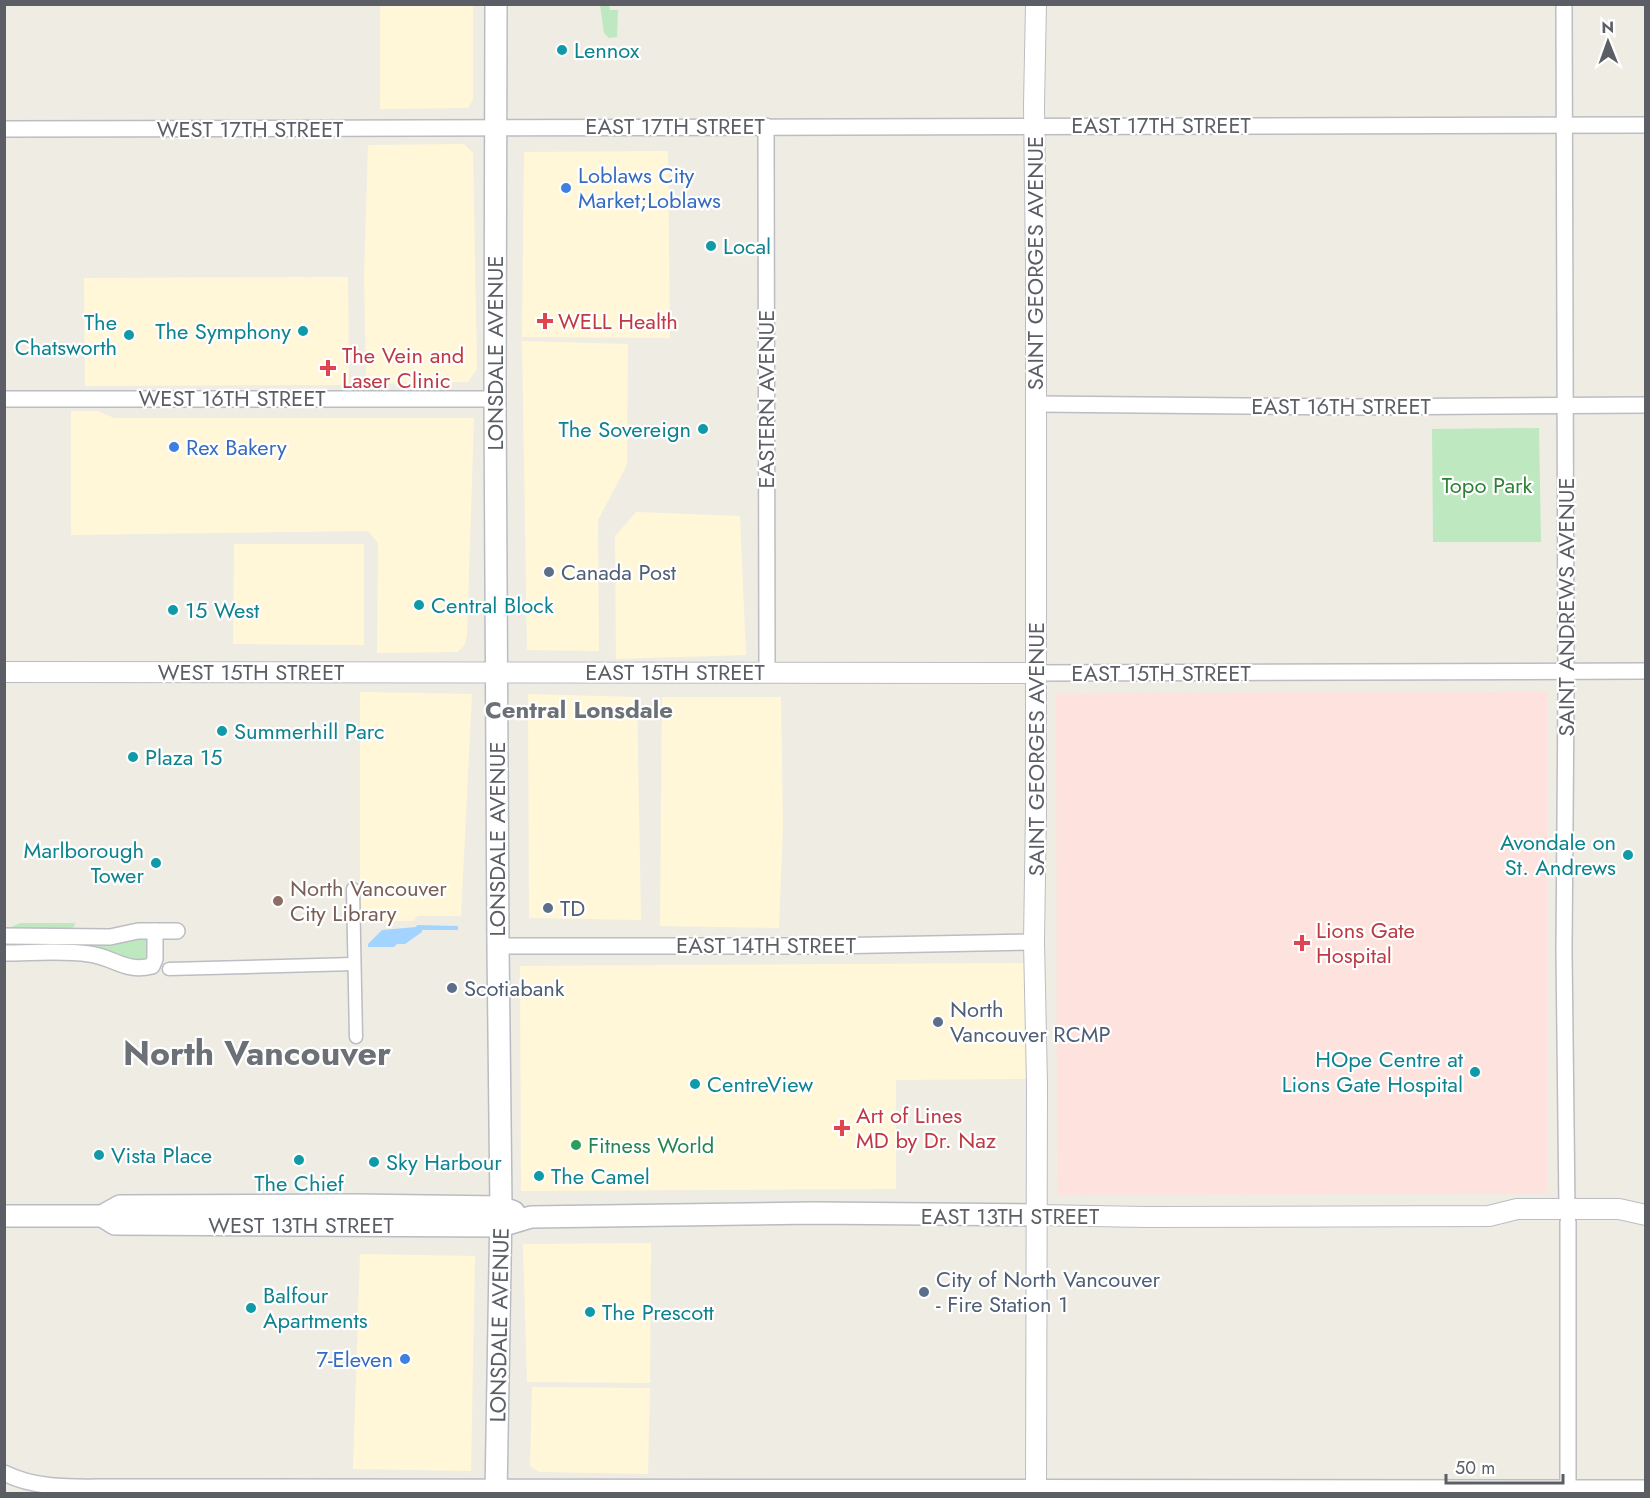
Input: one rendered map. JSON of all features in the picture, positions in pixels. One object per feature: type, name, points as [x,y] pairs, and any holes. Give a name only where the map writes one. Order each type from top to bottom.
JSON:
[{"type":"main road","name":"LONSDALE AVENUE","points":[[496,4],[495,399],[501,1217],[496,1491]]},
{"type":"main road","name":"EAST 13TH STREET","points":[[501,1217],[792,1214],[1037,1215]]},
{"type":"main road","name":"WEST 13TH STREET","points":[[4,1216],[102,1216],[115,1224],[501,1217]]},
{"type":"street","name":"SAINT GEORGES AVENUE","points":[[1036,4],[1034,125],[1036,1491]]},
{"type":"street","name":"SAINT ANDREWS AVENUE","points":[[1564,4],[1566,405],[1564,959],[1568,1216],[1568,1491]]},
{"type":"street","name":"EAST 17TH STREET","points":[[496,128],[1646,125]]},
{"type":"street","name":"EASTERN AVENUE","points":[[766,126],[767,671]]},
{"type":"street","name":"WEST 17TH STREET","points":[[4,129],[496,128]]},
{"type":"street","name":"WEST 16TH STREET","points":[[4,399],[495,399]]},
{"type":"street","name":"EAST 16TH STREET","points":[[1036,404],[1354,407],[1646,405]]},
{"type":"street","name":"EAST 15TH STREET","points":[[497,673],[1646,671]]},
{"type":"street","name":"WEST 15TH STREET","points":[[4,672],[497,673]]},
{"type":"street","points":[[353,889],[356,1037]]},
{"type":"street","points":[[4,936],[110,937],[138,931],[177,931]]},
{"type":"street","points":[[4,953],[89,954],[104,957],[131,969],[143,968],[152,966],[155,959],[155,931]]},
{"type":"street","name":"EAST 14TH STREET","points":[[498,946],[827,946],[1034,942]]},
{"type":"street","points":[[169,969],[354,964]]},
{"type":"street","name":"EAST 13TH STREET","points":[[1037,1215],[1146,1217],[1489,1215],[1516,1222],[1568,1216],[1619,1222],[1646,1215]]},
{"type":"street","points":[[4,1473],[20,1480],[56,1486],[154,1490],[496,1491],[654,1486],[1036,1491],[1568,1491],[1646,1488]]},
{"type":"shaded area","points":[[380,5],[473,5],[473,99],[468,108],[380,109]]},
{"type":"shaded area","points":[[464,144],[473,153],[477,369],[468,382],[370,384],[366,381],[364,276],[368,145]]},
{"type":"shaded area","points":[[668,151],[670,338],[522,337],[524,152]]},
{"type":"shaded area","points":[[348,277],[349,385],[85,386],[84,278]]},
{"type":"shaded area","points":[[522,341],[628,344],[627,465],[598,520],[599,651],[527,650]]},
{"type":"shaded area","points":[[71,411],[97,411],[114,418],[474,418],[467,636],[464,646],[457,652],[377,653],[378,543],[368,531],[71,535]]},
{"type":"shaded area","points":[[636,512],[740,516],[746,655],[616,659],[615,536]]},
{"type":"shaded area","points":[[234,544],[364,544],[364,645],[233,644]]},
{"type":"shaded area","points":[[360,692],[472,694],[461,916],[418,916],[413,921],[360,921]]},
{"type":"shaded area","name":"Lions Gate Hospital","points":[[1547,692],[1547,1194],[1057,1195],[1056,693]]},
{"type":"shaded area","points":[[528,694],[637,697],[641,920],[529,918]]},
{"type":"shaded area","points":[[662,697],[781,697],[783,826],[779,928],[660,926]]},
{"type":"shaded area","points":[[1026,963],[1027,1079],[896,1080],[896,1189],[521,1191],[520,966]]},
{"type":"shaded area","name":"The Prescott","points":[[651,1243],[650,1383],[527,1382],[523,1244]]},
{"type":"shaded area","points":[[360,1254],[475,1256],[471,1471],[353,1469]]},
{"type":"shaded area","points":[[532,1387],[650,1388],[648,1474],[539,1472],[530,1466]]},
{"type":"green space","points":[[600,5],[609,5],[610,10],[618,10],[617,37],[609,38],[604,33]]},
{"type":"green space","name":"Topo Park","points":[[1539,428],[1541,542],[1433,542],[1432,429]]},
{"type":"green space","points":[[20,923],[75,923],[74,927],[70,928],[9,928]]},
{"type":"green space","points":[[135,938],[146,940],[152,949],[145,963],[129,961],[120,954],[106,949],[5,949],[4,944],[105,944]]},
{"type":"water","points":[[417,925],[458,926],[458,930],[422,930],[405,944],[397,944],[394,947],[368,947],[368,944],[382,930],[416,927]]},
{"type":"place","name":"Lennox","points":[[562,50]]},
{"type":"place","name":"Loblaws City Market;Loblaws","points":[[566,188]]},
{"type":"place","name":"Local","points":[[711,246]]},
{"type":"place","name":"WELL Health","points":[[545,321]]},
{"type":"place","name":"The Symphony","points":[[303,331]]},
{"type":"place","name":"The Chatsworth","points":[[129,335]]},
{"type":"place","name":"The Vein and Laser Clinic","points":[[328,368]]},
{"type":"place","name":"The Sovereign","points":[[703,429]]},
{"type":"place","name":"Rex Bakery","points":[[174,447]]},
{"type":"place","name":"Canada Post","points":[[549,572]]},
{"type":"place","name":"Central Block","points":[[419,605]]},
{"type":"place","name":"15 West","points":[[173,610]]},
{"type":"place","name":"Summerhill Parc","points":[[222,731]]},
{"type":"place","name":"Plaza 15","points":[[133,757]]},
{"type":"place","name":"Avondale on St. Andrews","points":[[1628,855]]},
{"type":"place","name":"Marlborough Tower","points":[[156,863]]},
{"type":"place","name":"North Vancouver City Library","points":[[278,901]]},
{"type":"place","name":"TD","points":[[548,908]]},
{"type":"place","name":"Lions Gate Hospital","points":[[1302,943]]},
{"type":"place","name":"Scotiabank","points":[[452,988]]},
{"type":"place","name":"North Vancouver RCMP","points":[[938,1022]]},
{"type":"place","name":"HOpe Centre at Lions Gate Hospital","points":[[1475,1072]]},
{"type":"place","name":"CentreView","points":[[695,1084]]},
{"type":"place","name":"Art of Lines MD by Dr. Naz","points":[[842,1128]]},
{"type":"place","name":"Fitness World","points":[[576,1145]]},
{"type":"place","name":"Vista Place","points":[[99,1155]]},
{"type":"place","name":"The Chief","points":[[299,1160]]},
{"type":"place","name":"Sky Harbour","points":[[374,1162]]},
{"type":"place","name":"The Camel","points":[[539,1176]]},
{"type":"place","name":"City of North Vancouver - Fire Station 1","points":[[924,1292]]},
{"type":"place","name":"Balfour Apartments","points":[[251,1308]]},
{"type":"place","name":"The Prescott","points":[[590,1312]]},
{"type":"place","name":"7-Eleven","points":[[405,1359]]},
{"type":"district","name":"Central Lonsdale","points":[[579,709]]},
{"type":"district","name":"North Vancouver","points":[[257,1053]]}]
